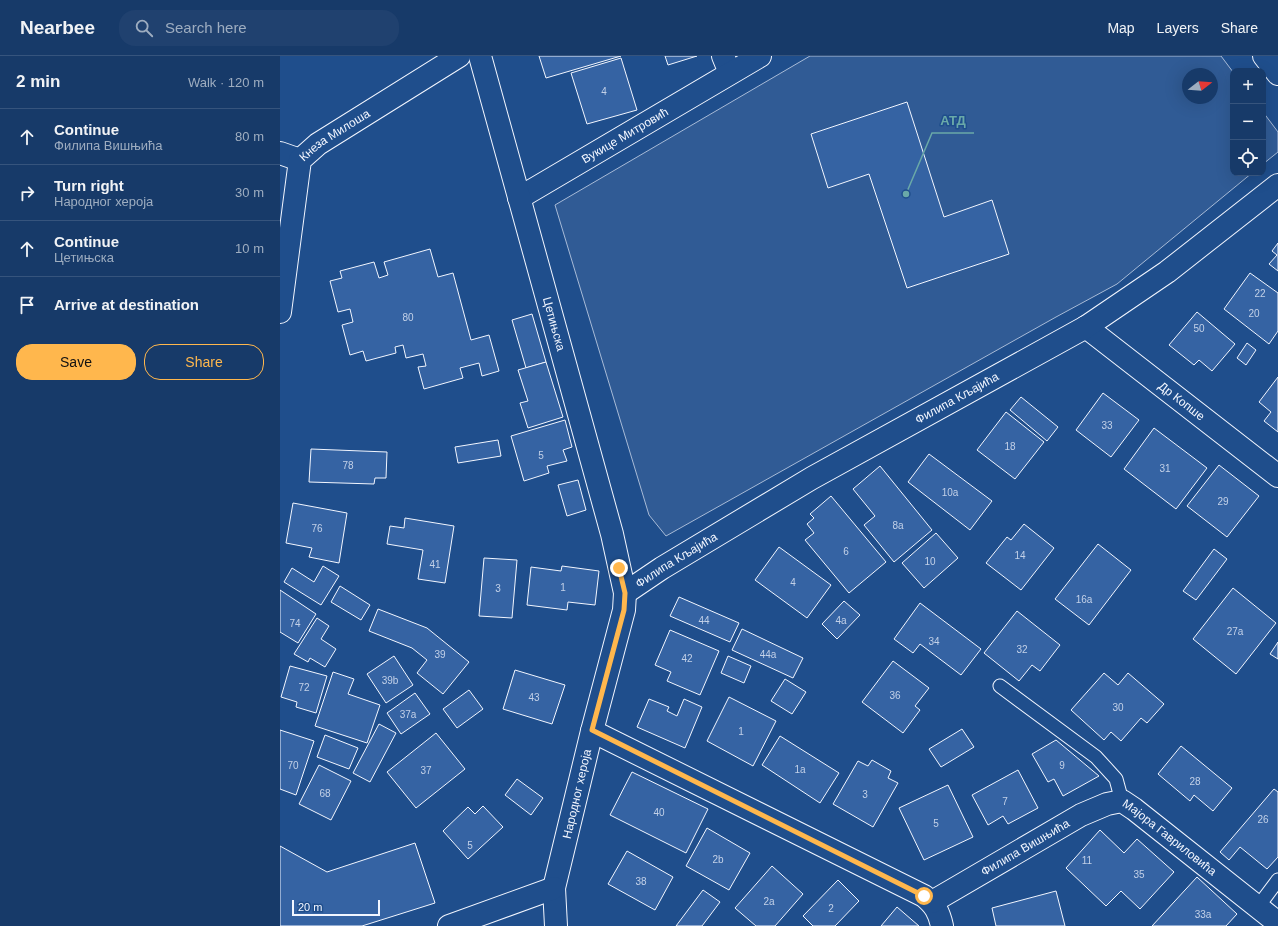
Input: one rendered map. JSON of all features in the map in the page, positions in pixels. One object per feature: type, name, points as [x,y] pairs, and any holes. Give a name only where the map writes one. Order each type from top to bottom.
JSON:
[{"type":"street","name":"Кнеза Милоша","points":[[280,312],[300,160],[318,144],[459,56]]},
{"type":"street","name":"Цетињска","points":[[480,56],[612,534],[625,593]]},
{"type":"street","name":"Вукице Митровић","points":[[519,198],[727,64],[760,56]]},
{"type":"street","points":[[1264,56],[1278,74]]},
{"type":"street","points":[[280,153],[300,160]]},
{"type":"street","name":"Филипа Кљајића","points":[[625,593],[662,568],[812,478],[1086,327],[1167,272],[1278,185]]},
{"type":"street","name":"Др Копше","points":[[1086,327],[1278,476]]},
{"type":"street","name":"Народног хероја","points":[[556,926],[554,888],[592,730],[624,610],[625,593]]},
{"type":"street","points":[[592,730],[924,896],[932,902],[939,913],[942,926]]},
{"type":"street","name":"Филипа Вишњића","points":[[932,902],[1081,815],[1106,804],[1122,801]]},
{"type":"street","name":"Мајора Гавриловића","points":[[1122,801],[1278,923]]},
{"type":"street","points":[[449,926],[554,888]]},
{"type":"lane","name":"Мајора Гавриловића","points":[[1000,686],[1096,757],[1116,779],[1122,801]]},
{"type":"lane","points":[[1257,908],[1278,880]]},
{"type":"shaded area","points":[[810,56],[1221,56],[1230,68],[1230,176],[1248,176],[1117,284],[666,536],[649,515],[555,205]]},
{"type":"shaded area","points":[[1266,116],[1278,132],[1278,152],[1266,162]]},
{"type":"building","points":[[539,56],[621,56],[546,78]]},
{"type":"building","points":[[665,56],[697,56],[668,65]]},
{"type":"building","points":[[621,58],[637,110],[587,124],[571,73]]},
{"type":"building","points":[[907,102],[944,217],[992,200],[1009,254],[907,288],[869,174],[828,188],[811,134]]},
{"type":"building","points":[[1278,243],[1278,271],[1269,264],[1277,255],[1272,251]]},
{"type":"building","points":[[430,249],[438,277],[453,273],[471,340],[489,335],[499,371],[482,376],[479,363],[460,368],[463,378],[424,389],[418,367],[426,366],[423,354],[406,358],[403,345],[395,347],[396,353],[366,361],[363,351],[350,355],[342,325],[353,322],[350,309],[338,312],[330,281],[342,278],[340,271],[374,262],[379,278],[388,275],[384,262]]},
{"type":"building","points":[[1250,273],[1278,293],[1278,331],[1269,344],[1224,309]]},
{"type":"building","points":[[1197,312],[1235,344],[1212,371],[1199,360],[1194,365],[1169,345]]},
{"type":"building","points":[[532,314],[546,362],[526,368],[512,320]]},
{"type":"building","points":[[1247,343],[1256,350],[1246,365],[1237,358]]},
{"type":"building","points":[[546,362],[563,417],[528,428],[520,403],[528,401],[518,370]]},
{"type":"building","points":[[1278,377],[1278,432],[1264,421],[1271,412],[1259,402]]},
{"type":"building","points":[[1103,393],[1139,420],[1111,457],[1076,430]]},
{"type":"building","points":[[1021,397],[1058,427],[1047,441],[1010,410]]},
{"type":"building","points":[[1006,412],[1044,442],[1015,479],[977,450]]},
{"type":"building","points":[[565,420],[572,447],[563,450],[567,461],[547,466],[549,473],[524,481],[511,436]]},
{"type":"building","points":[[1154,428],[1207,468],[1176,509],[1124,469]]},
{"type":"building","points":[[498,440],[501,456],[458,463],[455,447]]},
{"type":"building","points":[[311,449],[387,452],[386,478],[375,478],[374,484],[309,482]]},
{"type":"building","points":[[929,454],[992,501],[970,530],[908,482]]},
{"type":"building","points":[[1219,465],[1259,496],[1227,537],[1187,506]]},
{"type":"building","points":[[880,466],[932,530],[894,562],[864,525],[875,516],[853,489]]},
{"type":"building","points":[[578,480],[586,510],[567,516],[558,485]]},
{"type":"building","points":[[831,496],[886,562],[849,593],[805,540],[814,533],[807,524],[814,518],[810,514]]},
{"type":"building","points":[[293,503],[347,513],[339,563],[309,557],[312,548],[286,543]]},
{"type":"building","points":[[405,518],[454,526],[445,583],[418,579],[423,550],[387,544],[390,526],[404,528]]},
{"type":"building","points":[[1024,524],[1054,548],[1021,590],[986,563],[1007,537],[1011,540]]},
{"type":"building","points":[[936,533],[958,558],[924,588],[902,563]]},
{"type":"building","points":[[1098,544],[1131,570],[1089,625],[1055,599]]},
{"type":"building","points":[[779,547],[831,585],[807,618],[755,580]]},
{"type":"building","points":[[1214,549],[1227,559],[1196,600],[1183,591]]},
{"type":"building","points":[[484,558],[517,560],[512,618],[479,616]]},
{"type":"building","points":[[323,566],[339,576],[321,605],[284,582],[292,568],[314,582]]},
{"type":"building","points":[[562,566],[599,571],[595,605],[568,602],[567,610],[527,605],[531,567],[561,571]]},
{"type":"building","points":[[340,586],[370,605],[361,620],[331,602]]},
{"type":"building","points":[[1233,588],[1276,623],[1236,674],[1193,639]]},
{"type":"building","points":[[280,590],[316,614],[298,643],[280,632]]},
{"type":"building","points":[[679,597],[739,623],[730,642],[670,616]]},
{"type":"building","points":[[844,601],[860,615],[837,639],[822,624]]},
{"type":"building","points":[[920,603],[981,649],[961,675],[920,644],[913,653],[894,639]]},
{"type":"building","points":[[378,609],[427,628],[469,662],[443,694],[417,673],[427,660],[412,648],[369,631]]},
{"type":"building","points":[[1017,611],[1060,645],[1040,671],[1032,665],[1019,681],[984,653]]},
{"type":"building","points":[[317,618],[329,626],[321,639],[336,649],[325,667],[310,658],[308,662],[294,654]]},
{"type":"building","points":[[742,629],[803,658],[793,678],[732,650]]},
{"type":"building","points":[[670,630],[719,651],[700,695],[667,681],[671,672],[655,665]]},
{"type":"building","points":[[1278,642],[1278,659],[1270,654]]},
{"type":"building","points":[[394,656],[413,685],[386,703],[367,674]]},
{"type":"building","points":[[728,656],[751,666],[744,683],[721,673]]},
{"type":"building","points":[[893,661],[929,688],[915,706],[920,710],[903,733],[862,702]]},
{"type":"building","points":[[290,666],[327,676],[316,713],[296,707],[297,702],[281,697]]},
{"type":"building","points":[[515,670],[565,685],[552,724],[503,709]]},
{"type":"building","points":[[333,672],[354,679],[348,694],[380,705],[367,743],[315,726]]},
{"type":"building","points":[[1104,673],[1118,685],[1128,673],[1164,704],[1147,723],[1141,718],[1121,741],[1111,732],[1104,740],[1071,710]]},
{"type":"building","points":[[785,679],[806,692],[792,714],[771,701]]},
{"type":"building","points":[[469,690],[483,709],[457,728],[443,709]]},
{"type":"building","points":[[415,693],[430,714],[401,734],[387,713]]},
{"type":"building","points":[[729,697],[776,721],[753,766],[707,741]]},
{"type":"building","points":[[649,699],[669,707],[667,711],[677,716],[684,699],[702,707],[685,748],[637,727]]},
{"type":"building","points":[[379,724],[396,733],[370,782],[353,773]]},
{"type":"building","points":[[962,729],[974,747],[941,767],[929,749]]},
{"type":"building","points":[[280,730],[314,741],[296,795],[280,789]]},
{"type":"building","points":[[436,733],[465,769],[416,808],[387,772]]},
{"type":"building","points":[[325,735],[358,748],[349,769],[317,757]]},
{"type":"building","points":[[780,736],[839,773],[820,803],[762,765]]},
{"type":"building","points":[[1056,740],[1099,776],[1063,796],[1054,779],[1048,782],[1032,754]]},
{"type":"building","points":[[1181,746],[1232,788],[1213,811],[1194,795],[1190,801],[1158,774]]},
{"type":"building","points":[[872,760],[891,771],[888,778],[898,783],[873,827],[833,804],[858,761],[868,766]]},
{"type":"building","points":[[319,765],[351,781],[331,820],[299,804]]},
{"type":"building","points":[[1018,770],[1038,808],[1008,824],[1003,816],[988,825],[972,795]]},
{"type":"building","points":[[632,772],[708,809],[686,853],[610,815]]},
{"type":"building","points":[[517,779],[543,798],[531,815],[505,795]]},
{"type":"building","points":[[948,785],[973,837],[924,860],[899,808]]},
{"type":"building","points":[[1274,789],[1278,792],[1278,857],[1267,869],[1240,847],[1229,860],[1220,852]]},
{"type":"building","points":[[483,806],[503,827],[468,859],[443,831],[468,807],[475,814]]},
{"type":"building","points":[[707,828],[750,853],[729,890],[686,866]]},
{"type":"building","points":[[1100,830],[1124,853],[1137,839],[1174,872],[1140,909],[1121,891],[1106,906],[1066,868]]},
{"type":"building","points":[[415,843],[435,903],[362,926],[280,926],[280,846],[327,872]]},
{"type":"building","points":[[627,851],[673,877],[655,910],[608,884]]},
{"type":"building","points":[[772,866],[803,894],[775,926],[756,926],[735,908]]},
{"type":"building","points":[[1197,877],[1237,914],[1226,926],[1152,926]]},
{"type":"building","points":[[838,880],[859,901],[835,926],[813,926],[803,916]]},
{"type":"building","points":[[703,890],[720,902],[702,926],[676,926]]},
{"type":"building","points":[[1056,891],[1065,926],[996,926],[992,908]]},
{"type":"building","points":[[897,907],[919,926],[881,926]]},
{"type":"place","name":"АТД","points":[[906,194]]},
{"type":"route","points":[[619,568],[625,593],[624,610],[592,730],[924,896]]}]
